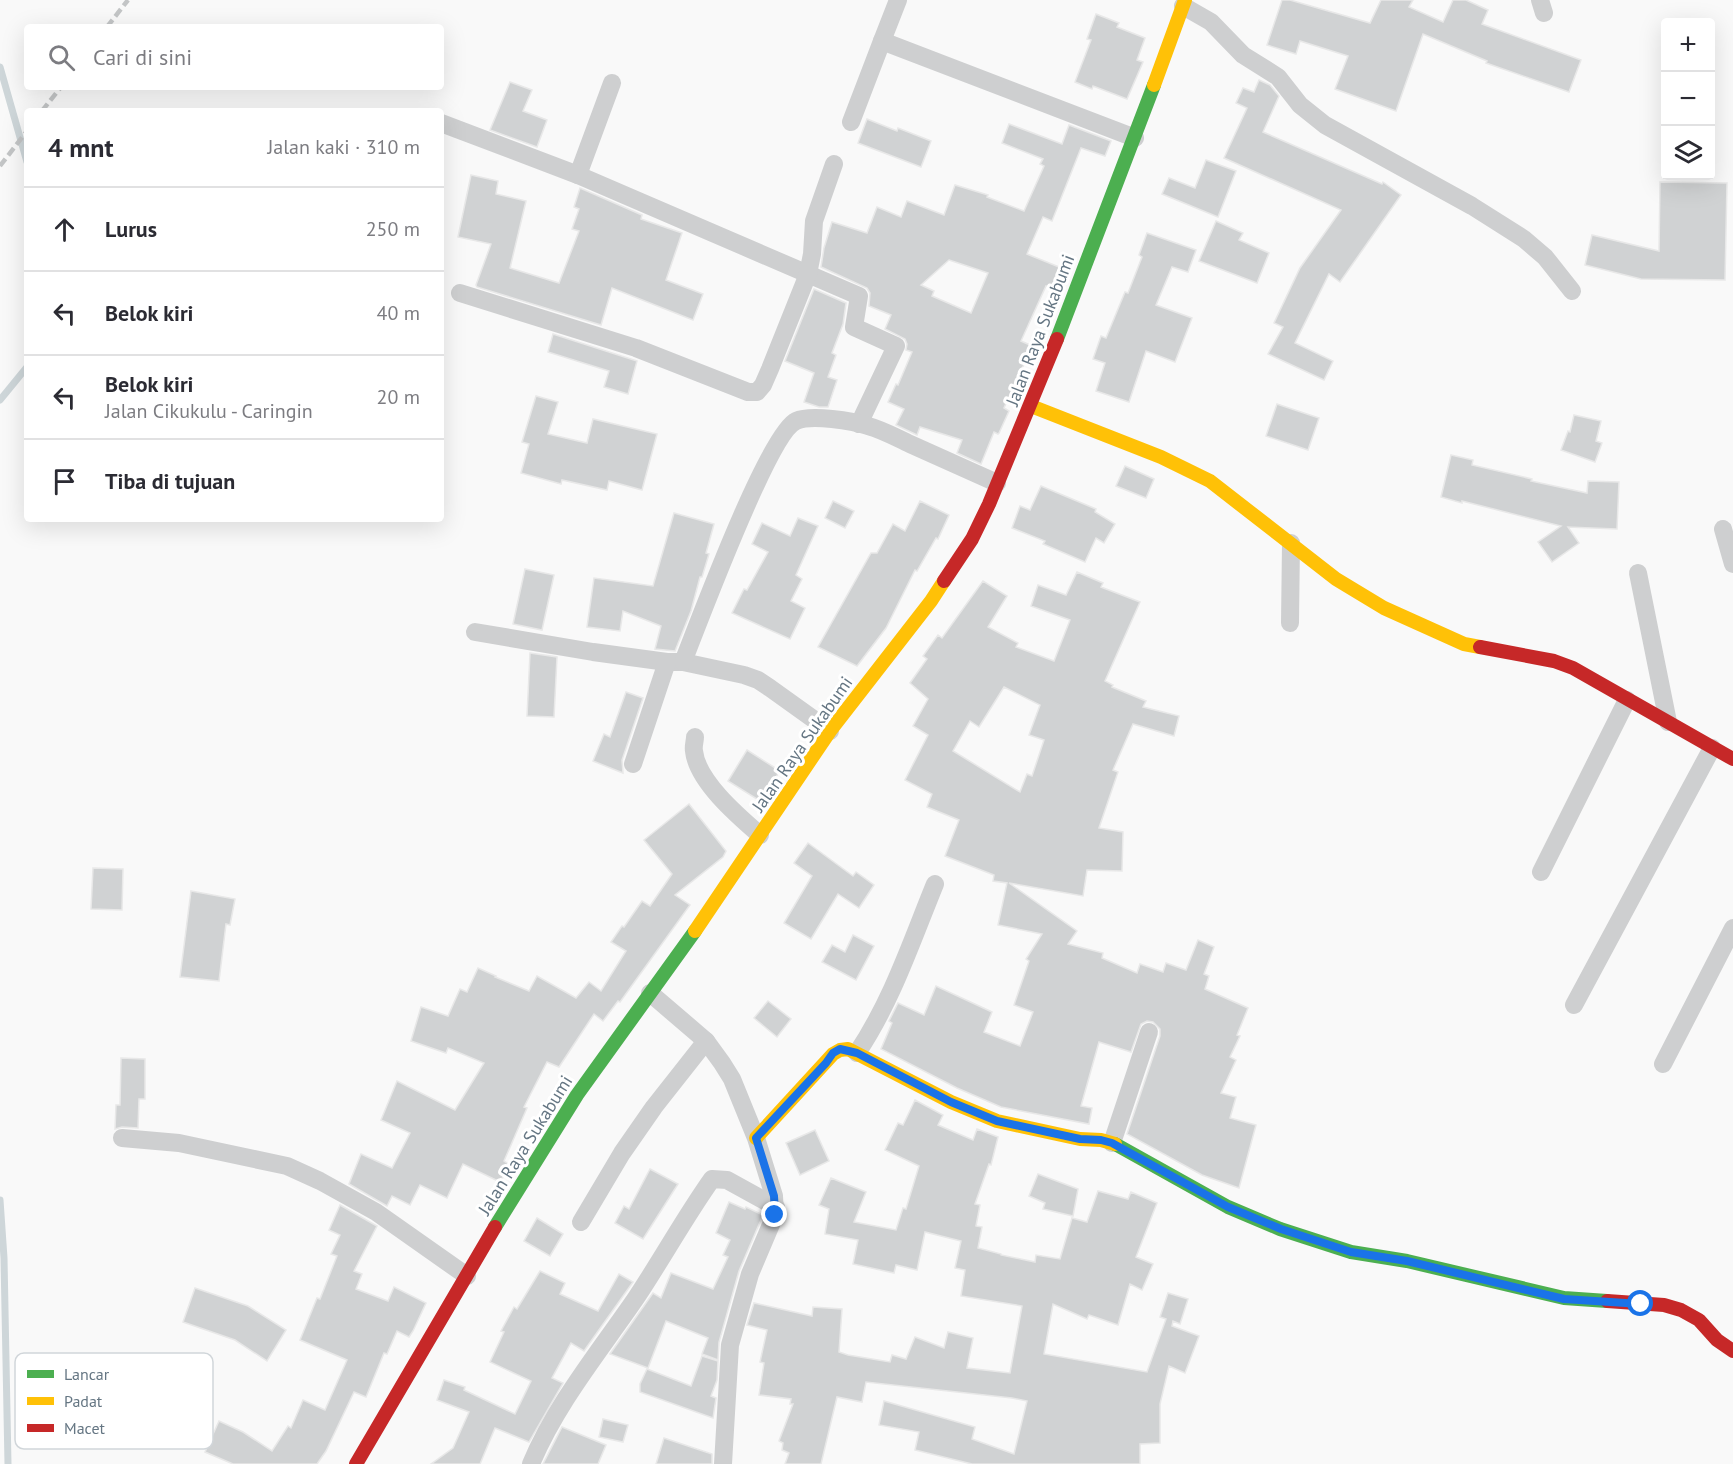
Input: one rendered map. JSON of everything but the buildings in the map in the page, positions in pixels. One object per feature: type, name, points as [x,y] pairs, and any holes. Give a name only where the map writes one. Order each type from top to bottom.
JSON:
[{"type":"main road","name":"Jalan Raya Sukabumi","points":[[356,1464],[577,1095],[830,732],[913,625],[972,539],[1031,406],[1135,138],[1184,3]]},
{"type":"main road","points":[[1031,406],[1161,457],[1210,481],[1336,579],[1384,608],[1464,644],[1563,664],[1733,759]]},
{"type":"main road","points":[[756,1138],[833,1053],[840,1049],[857,1053],[951,1102],[997,1121],[1080,1139],[1112,1143],[1228,1207],[1281,1229],[1351,1252],[1407,1261],[1564,1299],[1664,1305],[1681,1310],[1699,1320],[1717,1340],[1733,1351]]},
{"type":"street","points":[[851,122],[898,0]]},
{"type":"street","points":[[1184,3],[1211,22],[1243,55],[1278,77],[1300,105],[1326,125],[1524,239],[1545,257],[1572,291]]},
{"type":"street","points":[[882,41],[1135,138]]},
{"type":"street","points":[[578,175],[612,83]]},
{"type":"street","points":[[444,124],[578,175],[859,296],[854,327],[896,346],[859,424]]},
{"type":"street","points":[[460,293],[636,348],[748,392],[756,392],[763,385],[808,274],[814,221],[834,164]]},
{"type":"street","points":[[633,764],[675,662],[711,593],[723,560],[768,461],[784,434],[796,421],[822,417],[869,426],[997,483]]},
{"type":"street","points":[[1723,530],[1733,564]]},
{"type":"street","points":[[1290,623],[1291,543]]},
{"type":"street","points":[[1638,573],[1668,722]]},
{"type":"street","points":[[475,632],[675,662],[758,680],[830,732]]},
{"type":"street","points":[[1541,872],[1627,700]]},
{"type":"street","points":[[695,737],[694,751],[698,766],[736,814],[760,835]]},
{"type":"street","points":[[1574,1005],[1712,748]]},
{"type":"street","points":[[857,1053],[870,1033],[890,992],[935,884]]},
{"type":"street","points":[[1663,1064],[1733,928]]},
{"type":"street","points":[[650,993],[706,1041],[732,1079],[756,1138],[776,1207],[772,1223],[750,1274],[730,1344],[723,1464]]},
{"type":"street","points":[[1112,1143],[1149,1032]]},
{"type":"street","points":[[581,1222],[622,1153],[654,1107],[706,1041]]},
{"type":"street","points":[[122,1138],[179,1143],[287,1166],[320,1181],[376,1212],[467,1276]]},
{"type":"street","points":[[531,1464],[544,1435],[571,1392],[637,1296],[673,1236],[712,1179],[728,1180],[776,1207]]},
{"type":"waterway","points":[[0,67],[24,151]]},
{"type":"waterway","points":[[0,400],[24,371]]},
{"type":"waterway","points":[[0,1200],[4,1258],[8,1464]]},
{"type":"railway","points":[[109,24],[128,0]]},
{"type":"railway","points":[[44,108],[59,90]]},
{"type":"railway","points":[[0,166],[24,135]]},
{"type":"traffic: fast","points":[[1057,339],[1154,85]]},
{"type":"traffic: fast","points":[[495,1227],[577,1095],[695,931]]},
{"type":"traffic: fast","points":[[1115,1144],[1228,1207],[1280,1229],[1351,1252],[1407,1261],[1564,1298],[1607,1301]]},
{"type":"traffic: slow","points":[[1154,85],[1185,0]]},
{"type":"traffic: slow","points":[[1031,406],[1161,457],[1210,481],[1336,579],[1384,608],[1464,644],[1480,647]]},
{"type":"traffic: slow","points":[[695,931],[830,731],[944,581]]},
{"type":"traffic: slow","points":[[756,1138],[833,1054],[848,1049],[951,1102],[997,1121],[1115,1144]]},
{"type":"traffic: jam","points":[[944,581],[972,539],[989,504],[1057,339]]},
{"type":"traffic: jam","points":[[1480,647],[1554,661],[1573,668],[1733,759]]},
{"type":"traffic: jam","points":[[356,1464],[495,1227]]},
{"type":"traffic: jam","points":[[1607,1301],[1664,1305],[1681,1310],[1699,1320],[1717,1340],[1733,1351]]},
{"type":"route","points":[[775,1215],[774,1196],[756,1138],[833,1053],[840,1049],[857,1053],[976,1114],[1016,1126],[1112,1143],[1228,1207],[1281,1229],[1351,1252],[1407,1261],[1564,1299],[1641,1304]]}]
